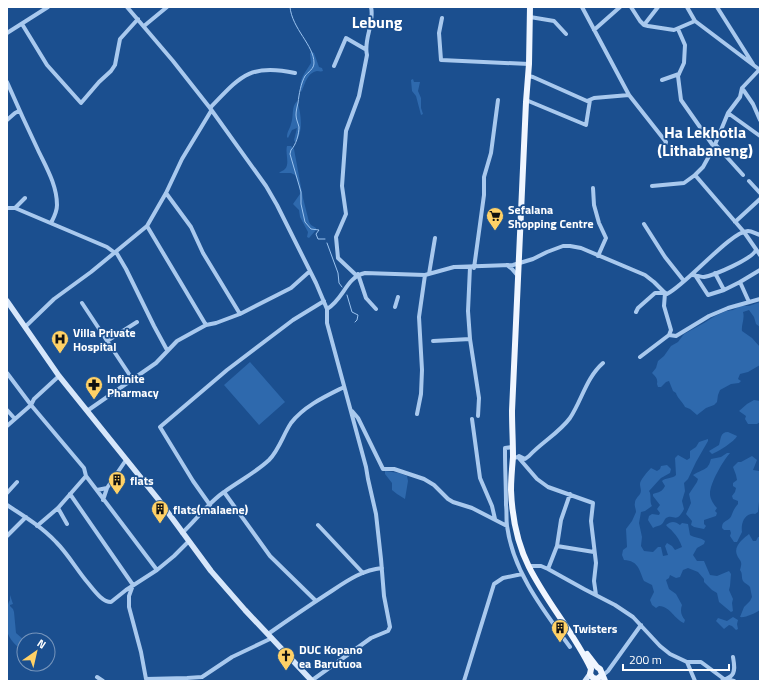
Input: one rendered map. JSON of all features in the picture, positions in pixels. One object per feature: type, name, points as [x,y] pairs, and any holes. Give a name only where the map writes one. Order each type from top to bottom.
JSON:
[{"type":"main road","points":[[530,7],[529,64],[526,100],[512,411],[512,447],[515,458],[511,490],[513,516],[520,543],[537,582],[574,636],[598,675],[586,681]]},
{"type":"main road","points":[[7,301],[86,411],[158,499],[215,577],[311,681]]},
{"type":"street","points":[[7,33],[48,7]]},
{"type":"street","points":[[127,7],[211,110],[238,150],[260,178],[272,197],[324,300],[328,323],[366,467],[376,514],[384,596],[390,627],[388,631],[371,638],[311,681]]},
{"type":"street","points":[[144,26],[167,7]]},
{"type":"street","points":[[371,7],[372,15],[366,49],[367,55],[359,96],[346,131],[342,186],[346,214],[336,236],[338,258],[357,275],[366,298],[376,309]]},
{"type":"street","points":[[582,7],[629,95],[666,142],[662,147]]},
{"type":"street","points":[[594,30],[620,7]]},
{"type":"street","points":[[631,7],[644,25],[674,30],[695,21]]},
{"type":"street","points":[[644,25],[658,7]]},
{"type":"street","points":[[652,186],[684,183],[703,167],[715,146],[728,113],[740,97],[742,88],[760,70],[695,21],[687,7]]},
{"type":"street","points":[[717,7],[754,66]]},
{"type":"street","points":[[530,17],[554,21],[566,34]]},
{"type":"street","points":[[442,18],[439,33],[441,60],[529,64]]},
{"type":"street","points":[[22,24],[47,65],[80,103],[111,71],[115,65],[120,39],[138,19]]},
{"type":"street","points":[[678,29],[685,45],[684,63],[678,76],[681,100],[715,146],[743,175]]},
{"type":"street","points":[[334,66],[346,38],[366,49]]},
{"type":"street","points":[[25,327],[54,299],[116,252],[147,226],[166,193],[182,159],[211,110],[238,81],[251,72],[271,69],[295,72]]},
{"type":"street","points":[[662,80],[679,74]]},
{"type":"street","points":[[528,76],[534,77],[587,101],[594,98],[629,95]]},
{"type":"street","points":[[7,82],[19,111],[49,172],[57,205],[51,223]]},
{"type":"street","points":[[742,88],[753,104],[760,120]]},
{"type":"street","points":[[478,416],[479,398],[470,339],[468,311],[472,267],[484,195],[484,177],[491,153],[498,100]]},
{"type":"street","points":[[526,100],[586,125],[590,100]]},
{"type":"street","points":[[7,120],[19,111]]},
{"type":"street","points":[[728,113],[760,136]]},
{"type":"street","points":[[695,175],[744,232],[760,254]]},
{"type":"street","points":[[749,181],[760,193]]},
{"type":"street","points":[[593,188],[599,223],[606,238],[598,256]]},
{"type":"street","points":[[166,193],[191,227],[203,253],[240,314]]},
{"type":"street","points":[[15,208],[25,198]]},
{"type":"street","points":[[735,222],[760,199]]},
{"type":"street","points":[[7,208],[15,208],[116,252],[167,350]]},
{"type":"street","points":[[644,224],[665,257],[684,281]]},
{"type":"street","points":[[147,226],[206,325]]},
{"type":"street","points":[[636,312],[638,308],[655,293],[669,292],[694,275],[718,251],[744,232],[752,232],[760,235]]},
{"type":"street","points":[[417,414],[421,394],[422,370],[419,317],[435,238]]},
{"type":"street","points":[[326,309],[334,305],[357,275],[365,272],[427,274],[454,267],[519,264],[563,246],[581,248],[649,277],[665,293]]},
{"type":"street","points":[[694,275],[704,277],[715,273],[742,262],[755,253],[756,250]]},
{"type":"street","points":[[507,265],[518,276]]},
{"type":"street","points":[[694,275],[708,295],[724,290],[760,270]]},
{"type":"street","points":[[86,411],[156,363],[177,341],[206,325],[240,314],[291,288],[310,271]]},
{"type":"street","points":[[715,273],[724,290]]},
{"type":"street","points":[[740,282],[749,302]]},
{"type":"street","points":[[640,357],[669,335],[671,330],[663,302],[665,293]]},
{"type":"street","points":[[395,307],[398,297]]},
{"type":"street","points":[[669,335],[676,336],[709,316],[728,308],[760,299]]},
{"type":"street","points":[[210,505],[193,481],[160,427],[227,370],[293,320],[324,300]]},
{"type":"street","points":[[82,303],[133,380]]},
{"type":"street","points":[[107,341],[137,322]]},
{"type":"street","points":[[433,341],[470,339]]},
{"type":"street","points":[[515,458],[519,456],[525,459],[562,427],[570,418],[592,375],[603,363]]},
{"type":"street","points":[[7,373],[31,405],[84,468],[86,476],[103,500],[157,570]]},
{"type":"street","points":[[7,426],[31,405],[34,399],[43,390],[60,376]]},
{"type":"street","points":[[182,533],[224,492],[251,474],[272,456],[297,416],[323,397],[344,387]]},
{"type":"street","points":[[7,410],[15,419]]},
{"type":"street","points":[[351,411],[358,418],[368,442],[383,469],[394,469],[424,479],[434,485],[453,502],[472,508],[507,526]]},
{"type":"street","points":[[472,419],[480,478],[492,506],[494,519]]},
{"type":"street","points":[[512,447],[505,448],[507,526],[512,548],[522,574],[570,647]]},
{"type":"street","points":[[515,458],[537,479],[548,487],[594,503],[591,521],[596,563],[594,581],[596,595]]},
{"type":"street","points":[[103,500],[107,488],[126,460]]},
{"type":"street","points":[[37,526],[58,508],[86,476]]},
{"type":"street","points":[[7,493],[17,482]]},
{"type":"street","points":[[97,490],[107,488]]},
{"type":"street","points":[[224,492],[271,558],[315,600]]},
{"type":"street","points":[[70,494],[133,585]]},
{"type":"street","points":[[548,569],[557,546],[560,520],[570,494]]},
{"type":"street","points":[[7,505],[26,517],[57,542],[83,577],[102,598],[109,603],[133,585],[157,570],[189,541]]},
{"type":"street","points":[[58,508],[68,524]]},
{"type":"street","points":[[7,536],[26,517]]},
{"type":"street","points":[[318,525],[363,573]]},
{"type":"street","points":[[557,546],[594,552]]},
{"type":"street","points":[[529,566],[541,566],[548,569],[615,605],[642,625],[660,646],[670,654],[687,662],[701,662],[724,680],[734,681]]},
{"type":"street","points":[[141,681],[146,679],[202,677],[232,657],[270,636],[315,600],[343,583],[363,573],[382,568]]},
{"type":"street","points":[[464,681],[494,584],[503,578],[522,574]]},
{"type":"street","points":[[133,585],[129,596],[129,607],[141,652],[146,679]]},
{"type":"street","points":[[546,612],[554,607]]},
{"type":"street","points":[[598,675],[608,671],[642,625]]},
{"type":"street","points":[[724,680],[732,676],[734,668],[733,657]]},
{"type":"street","points":[[687,662],[695,681]]},
{"type":"street","points":[[97,677],[103,681]]},
{"type":"shaded area","points":[[310,53],[314,53],[319,67],[322,68],[323,71],[317,71],[310,74],[301,92],[301,80],[311,63]]},
{"type":"shaded area","points":[[413,79],[414,82],[420,82],[418,91],[421,98],[421,108],[423,114],[421,115],[416,96],[412,91],[411,80]]},
{"type":"shaded area","points":[[297,101],[300,111],[301,128],[295,142],[294,140],[297,128],[292,130],[288,138],[287,133],[291,126],[293,109]]},
{"type":"shaded area","points":[[287,146],[291,146],[294,149],[309,222],[316,228],[309,238],[307,237],[308,232],[300,217],[299,210],[293,204],[300,194],[299,184],[295,175],[291,173],[279,173],[286,167]]},
{"type":"shaded area","points":[[760,302],[760,327],[756,324],[754,317],[749,310],[743,312],[744,317],[742,331],[752,338],[760,347],[760,365],[748,372],[740,374],[738,379],[741,381],[739,383],[731,384],[720,390],[717,402],[714,405],[706,408],[697,415],[685,407],[673,391],[669,381],[661,387],[658,387],[657,379],[652,373],[656,368],[658,361],[664,356],[671,346],[678,342],[684,334],[726,311],[733,310],[740,306],[749,306]]},
{"type":"shaded area","points":[[250,362],[285,402],[259,425],[224,385]]},
{"type":"shaded area","points":[[754,400],[760,401],[760,422],[757,424],[748,424],[745,419],[746,416],[739,411]]},
{"type":"shaded area","points":[[725,432],[737,436],[733,441],[712,454],[709,451],[719,445],[722,435]]},
{"type":"shaded area","points":[[708,439],[688,479],[684,483],[685,491],[682,501],[684,509],[681,514],[677,518],[666,518],[661,525],[653,528],[648,520],[649,516],[652,514],[659,515],[660,513],[657,509],[660,505],[653,494],[663,490],[665,486],[662,481],[676,475],[675,458],[678,455],[687,460],[690,458],[690,451],[696,447],[699,442]]},
{"type":"shaded area","points":[[727,453],[730,453],[717,472],[710,494],[713,504],[717,508],[715,511],[717,513],[716,516],[704,520],[704,524],[706,526],[704,529],[694,527],[691,525],[692,521],[686,514],[691,503],[689,494],[698,479],[693,475],[707,467],[711,459],[721,457]]},
{"type":"shaded area","points":[[752,456],[757,460],[753,470],[759,471],[760,476],[758,512],[748,515],[744,519],[742,524],[742,532],[737,542],[734,542],[730,536],[730,530],[724,530],[722,528],[723,523],[730,518],[738,504],[738,501],[733,499],[732,496],[736,488],[733,486],[733,483],[737,480],[733,467],[738,462]]},
{"type":"shaded area","points":[[667,465],[671,469],[670,473],[661,478],[649,491],[652,506],[641,512],[639,523],[642,537],[641,546],[644,551],[653,552],[658,547],[661,547],[663,556],[668,555],[665,546],[667,543],[675,550],[682,547],[677,537],[666,525],[673,522],[680,525],[682,523],[688,524],[690,535],[705,541],[704,544],[697,548],[693,555],[697,561],[704,561],[710,575],[717,576],[729,571],[731,574],[729,590],[733,599],[733,611],[731,612],[719,602],[717,593],[704,582],[704,579],[698,572],[688,568],[683,570],[680,577],[676,578],[670,575],[666,580],[669,589],[676,594],[682,605],[681,611],[685,620],[684,623],[667,609],[659,606],[656,608],[652,605],[650,600],[654,592],[652,585],[644,581],[636,564],[624,560],[622,555],[623,550],[627,547],[626,529],[636,512],[636,499],[641,493],[640,482],[651,468],[657,471],[661,466]]},
{"type":"shaded area","points":[[385,471],[407,476],[408,481],[405,499],[392,490],[392,483],[385,474]]},
{"type":"shaded area","points":[[749,534],[753,541],[756,541],[758,537],[760,537],[760,610],[745,617],[740,617],[744,607],[752,597],[750,587],[742,580],[740,570],[741,563],[736,552],[736,548]]},
{"type":"shaded area","points":[[10,595],[13,604],[10,606],[14,612],[16,645],[7,631],[6,624]]},
{"type":"shaded area","points":[[733,617],[738,620],[738,629],[736,630],[729,625],[724,629],[716,621],[718,618],[727,621]]},
{"type":"waterway","points":[[290,7],[295,22],[311,50],[314,63],[312,69],[305,76],[301,85],[296,114],[299,127],[296,142],[290,154],[301,192],[301,204],[305,222],[311,229],[319,230],[316,234],[318,239],[325,239]]},
{"type":"waterway","points":[[327,243],[338,273],[339,283],[342,287]]},
{"type":"waterway","points":[[347,295],[352,312],[358,315],[355,322]]},
{"type":"place","name":"Sefalana Shopping Centre","points":[[495,231]]},
{"type":"place","name":"Villa Private Hospital","points":[[60,354]]},
{"type":"place","name":"Infinite Pharmacy","points":[[94,400]]},
{"type":"place","name":"flats","points":[[117,495]]},
{"type":"place","name":"flats(malaene)","points":[[160,524]]},
{"type":"place","name":"Twisters","points":[[560,643]]},
{"type":"place","name":"DUC Kopano ea Barutuoa","points":[[286,671]]},
{"type":"district","name":"Lebung","points":[[377,22]]},
{"type":"district","name":"Ha Lekhotla (Lithabaneng)","points":[[705,141]]}]
